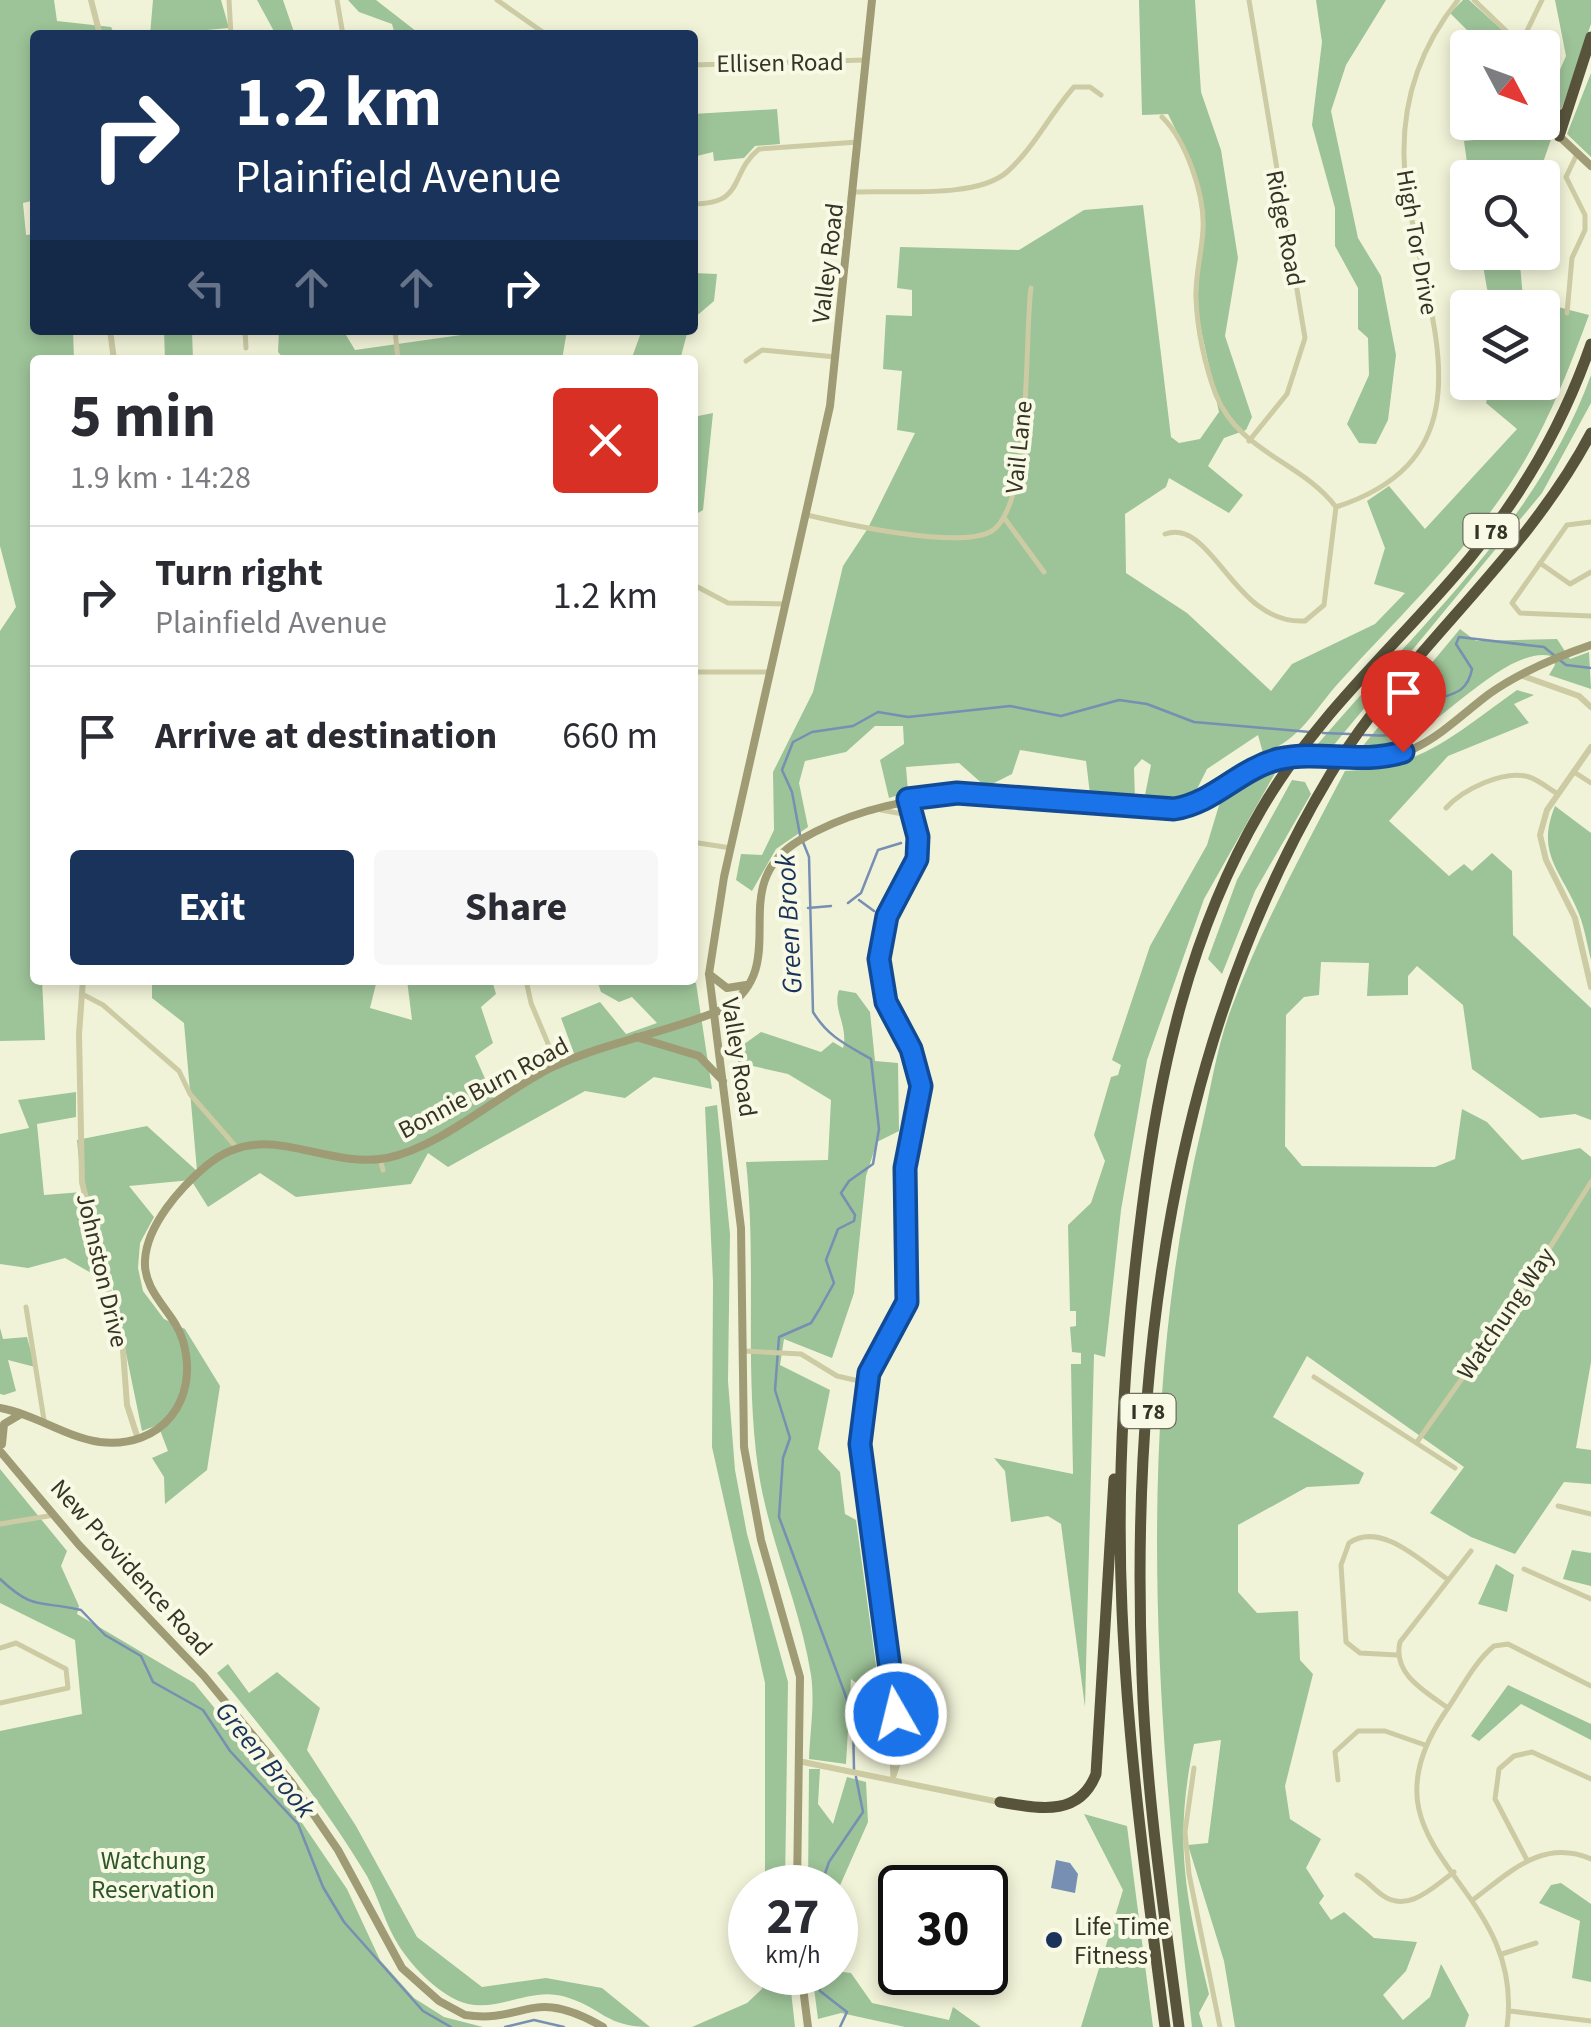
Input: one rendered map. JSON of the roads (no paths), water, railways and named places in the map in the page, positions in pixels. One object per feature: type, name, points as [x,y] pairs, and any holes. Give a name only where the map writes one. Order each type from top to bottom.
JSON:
[{"type":"highway","points":[[1560,133],[1591,37]]},
{"type":"highway","points":[[1560,117],[1566,113]]},
{"type":"highway","name":"I 78","points":[[1165,2027],[1129,1732],[1121,1592],[1122,1446],[1135,1266],[1162,1079],[1200,942],[1232,864],[1261,809],[1349,688],[1445,588],[1507,509],[1562,417],[1591,344]]},
{"type":"highway","name":"I 78","points":[[1179,2027],[1142,1674],[1142,1527],[1156,1330],[1181,1176],[1215,1036],[1261,909],[1306,818],[1385,697],[1517,547],[1591,433]]},
{"type":"highway","points":[[1000,1802],[1060,1808],[1083,1796],[1096,1774],[1108,1543],[1116,1462],[1122,1446]]},
{"type":"main road","name":"Valley Road","points":[[797,1865],[799,1666],[750,1492],[740,1384],[744,1273],[709,974],[731,848],[807,516],[836,357],[861,142],[872,0]]},
{"type":"main road","points":[[1560,137],[1591,166]]},
{"type":"main road","points":[[712,1013],[732,1004],[750,982],[760,959],[761,884],[777,857],[808,836],[908,799],[957,793],[1180,808],[1276,760],[1362,760],[1410,750],[1520,675],[1591,645]]},
{"type":"main road","points":[[709,974],[727,988],[750,982]]},
{"type":"main road","name":"Bonnie Burn Road","points":[[237,1148],[274,1142],[348,1159],[380,1159],[426,1143],[557,1065],[712,1013]]},
{"type":"main road","points":[[636,1038],[698,1056],[724,1083]]},
{"type":"main road","points":[[0,1404],[90,1440],[138,1439],[157,1432],[174,1418],[182,1403],[185,1377],[182,1339],[149,1284],[148,1247],[162,1217],[194,1177],[237,1148]]},
{"type":"main road","points":[[2,1448],[4,1424],[24,1412]]},
{"type":"main road","name":"New Providence Road","points":[[2,1448],[54,1515],[170,1638],[292,1783],[338,1850],[391,1952],[416,1983],[465,2015],[545,2005],[574,2012],[603,2027]]},
{"type":"main road","points":[[804,1995],[808,2027]]},
{"type":"street","points":[[91,0],[99,30]]},
{"type":"street","points":[[229,0],[231,30]]},
{"type":"street","points":[[338,0],[343,30]]},
{"type":"street","points":[[497,0],[540,30]]},
{"type":"street","name":"Ridge Road","points":[[1249,0],[1305,338],[1287,394],[1249,441]]},
{"type":"street","name":"High Tor Drive","points":[[1336,507],[1372,494],[1400,473],[1416,455],[1438,412],[1441,371],[1408,193],[1404,144],[1410,95],[1422,57],[1437,26],[1458,0]]},
{"type":"street","points":[[1474,0],[1506,30]]},
{"type":"street","points":[[1529,30],[1542,0]]},
{"type":"street","name":"Ellisen Road","points":[[698,64],[868,60]]},
{"type":"street","points":[[855,192],[967,188],[991,183],[1011,168],[1074,87],[1090,88],[1101,95]]},
{"type":"street","points":[[1162,117],[1179,139],[1201,202],[1203,226],[1196,294],[1206,362],[1224,411],[1249,441],[1310,477],[1336,507],[1324,605],[1305,622],[1261,611],[1232,584],[1202,542],[1181,532],[1166,534]]},
{"type":"street","points":[[698,204],[719,202],[729,196],[759,149],[861,142]]},
{"type":"street","points":[[1567,313],[1572,258],[1586,215],[1566,176],[1578,154]]},
{"type":"street","name":"Vail Lane","points":[[807,516],[878,530],[965,537],[988,533],[1006,519],[1017,490],[1031,288]]},
{"type":"street","points":[[245,335],[246,348]]},
{"type":"street","points":[[746,361],[762,350],[836,357]]},
{"type":"street","points":[[1006,519],[1044,572]]},
{"type":"street","points":[[1591,522],[1567,526],[1514,596],[1514,607],[1526,614],[1591,616]]},
{"type":"street","points":[[1539,562],[1570,584],[1591,572]]},
{"type":"street","points":[[698,587],[728,604],[786,604]]},
{"type":"street","points":[[698,672],[770,672]]},
{"type":"street","points":[[1520,675],[1579,696],[1591,706]]},
{"type":"street","points":[[1591,747],[1544,816],[1540,842],[1575,918],[1591,987]]},
{"type":"street","points":[[1574,772],[1591,783]]},
{"type":"street","points":[[1446,808],[1463,792],[1516,776],[1532,777],[1558,794]]},
{"type":"street","points":[[893,1778],[902,1752],[860,1444],[869,1373],[907,1302],[901,1185],[921,1086],[911,1049],[886,1002],[879,959],[887,916],[917,859],[918,837],[908,799]]},
{"type":"street","points":[[874,809],[903,814],[911,839],[907,864],[880,912],[872,961],[879,1000],[907,1056],[914,1082],[901,1185],[899,1311],[873,1348],[859,1381],[852,1448],[890,1716],[893,1778]]},
{"type":"street","points":[[698,843],[731,848]]},
{"type":"street","name":"Johnston Drive","points":[[83,985],[82,1182],[123,1350],[127,1405],[138,1439]]},
{"type":"street","points":[[527,985],[530,1003],[557,1065]]},
{"type":"street","points":[[82,994],[103,1005],[179,1070],[190,1094],[237,1148]]},
{"type":"street","points":[[380,1159],[383,1170]]},
{"type":"street","name":"Watchung Way","points":[[1416,1442],[1512,1308],[1591,1182]]},
{"type":"street","points":[[26,1307],[44,1420]]},
{"type":"street","points":[[742,1351],[806,1356],[837,1376],[859,1381]]},
{"type":"street","points":[[1314,1378],[1454,1468]]},
{"type":"street","points":[[1558,1506],[1591,1514]]},
{"type":"street","points":[[0,1524],[54,1515]]},
{"type":"street","points":[[1397,1655],[1360,1653],[1346,1642],[1341,1627],[1343,1552],[1357,1538],[1381,1538],[1447,1579]]},
{"type":"street","points":[[1448,1708],[1403,1670],[1397,1655],[1400,1642],[1470,1552]]},
{"type":"street","points":[[1524,1570],[1591,1599]]},
{"type":"street","points":[[0,1648],[16,1643],[66,1669],[68,1688],[0,1704]]},
{"type":"street","points":[[1506,2027],[1502,1954],[1474,1898],[1426,1837],[1416,1806],[1416,1774],[1426,1744],[1488,1650],[1503,1643],[1591,1686]]},
{"type":"street","points":[[1338,1780],[1335,1752],[1358,1731],[1386,1731],[1426,1744]]},
{"type":"street","points":[[1528,1860],[1494,1799],[1499,1769],[1514,1756],[1532,1752],[1591,1780]]},
{"type":"street","points":[[798,1760],[1000,1802]]},
{"type":"street","points":[[1194,1768],[1185,1832],[1189,1874],[1220,2027]]},
{"type":"street","points":[[1474,1898],[1528,1860],[1559,1851],[1591,1859]]},
{"type":"street","points":[[1357,1874],[1387,1898],[1404,1902],[1418,1898],[1454,1872]]},
{"type":"street","points":[[1502,1954],[1536,1943]]},
{"type":"street","points":[[1508,2011],[1591,2022]]},
{"type":"water","points":[[1056,1860],[1070,1863],[1078,1874],[1075,1893],[1051,1888]]},
{"type":"waterway","name":"Green Brook","points":[[1363,735],[1392,735],[1405,730],[1423,706],[1465,686],[1472,669],[1456,644],[1459,637],[1544,647],[1566,665],[1591,668]]},
{"type":"waterway","name":"Green Brook","points":[[800,835],[792,792],[782,770],[793,742],[812,732],[853,726],[878,712],[908,717],[1010,706],[1061,716],[1119,700],[1147,704],[1194,722],[1310,732]]},
{"type":"waterway","name":"Green Brook","points":[[1323,733],[1350,734]]},
{"type":"waterway","name":"Green Brook","points":[[803,842],[809,857],[813,1012],[832,1034],[871,1059],[879,1129],[873,1164],[849,1181],[841,1193],[855,1215],[854,1221],[838,1229],[826,1260],[834,1283],[811,1323],[779,1337],[775,1390],[790,1438],[783,1458],[779,1517],[853,1719],[854,1770]]},
{"type":"waterway","points":[[848,903],[861,893],[878,850],[901,843]]},
{"type":"waterway","points":[[859,900],[874,911]]},
{"type":"waterway","points":[[808,908],[831,906]]},
{"type":"waterway","name":"Green Brook","points":[[0,1579],[30,1601],[81,1610],[105,1635],[141,1656],[153,1682],[203,1710],[230,1751],[298,1824],[323,1887],[344,1922],[423,2011],[451,2027]]},
{"type":"waterway","name":"Green Brook","points":[[828,1865],[863,1812],[856,1777]]},
{"type":"waterway","name":"Green Brook","points":[[825,1995],[847,2012],[840,2027]]},
{"type":"waterway","name":"Green Brook","points":[[505,2027],[534,2020],[564,2027]]},
{"type":"place","name":"Life Time Fitness","points":[[1054,1940]]},
{"type":"park label","name":"Watchung Reservation","points":[[153,1874]]}]
